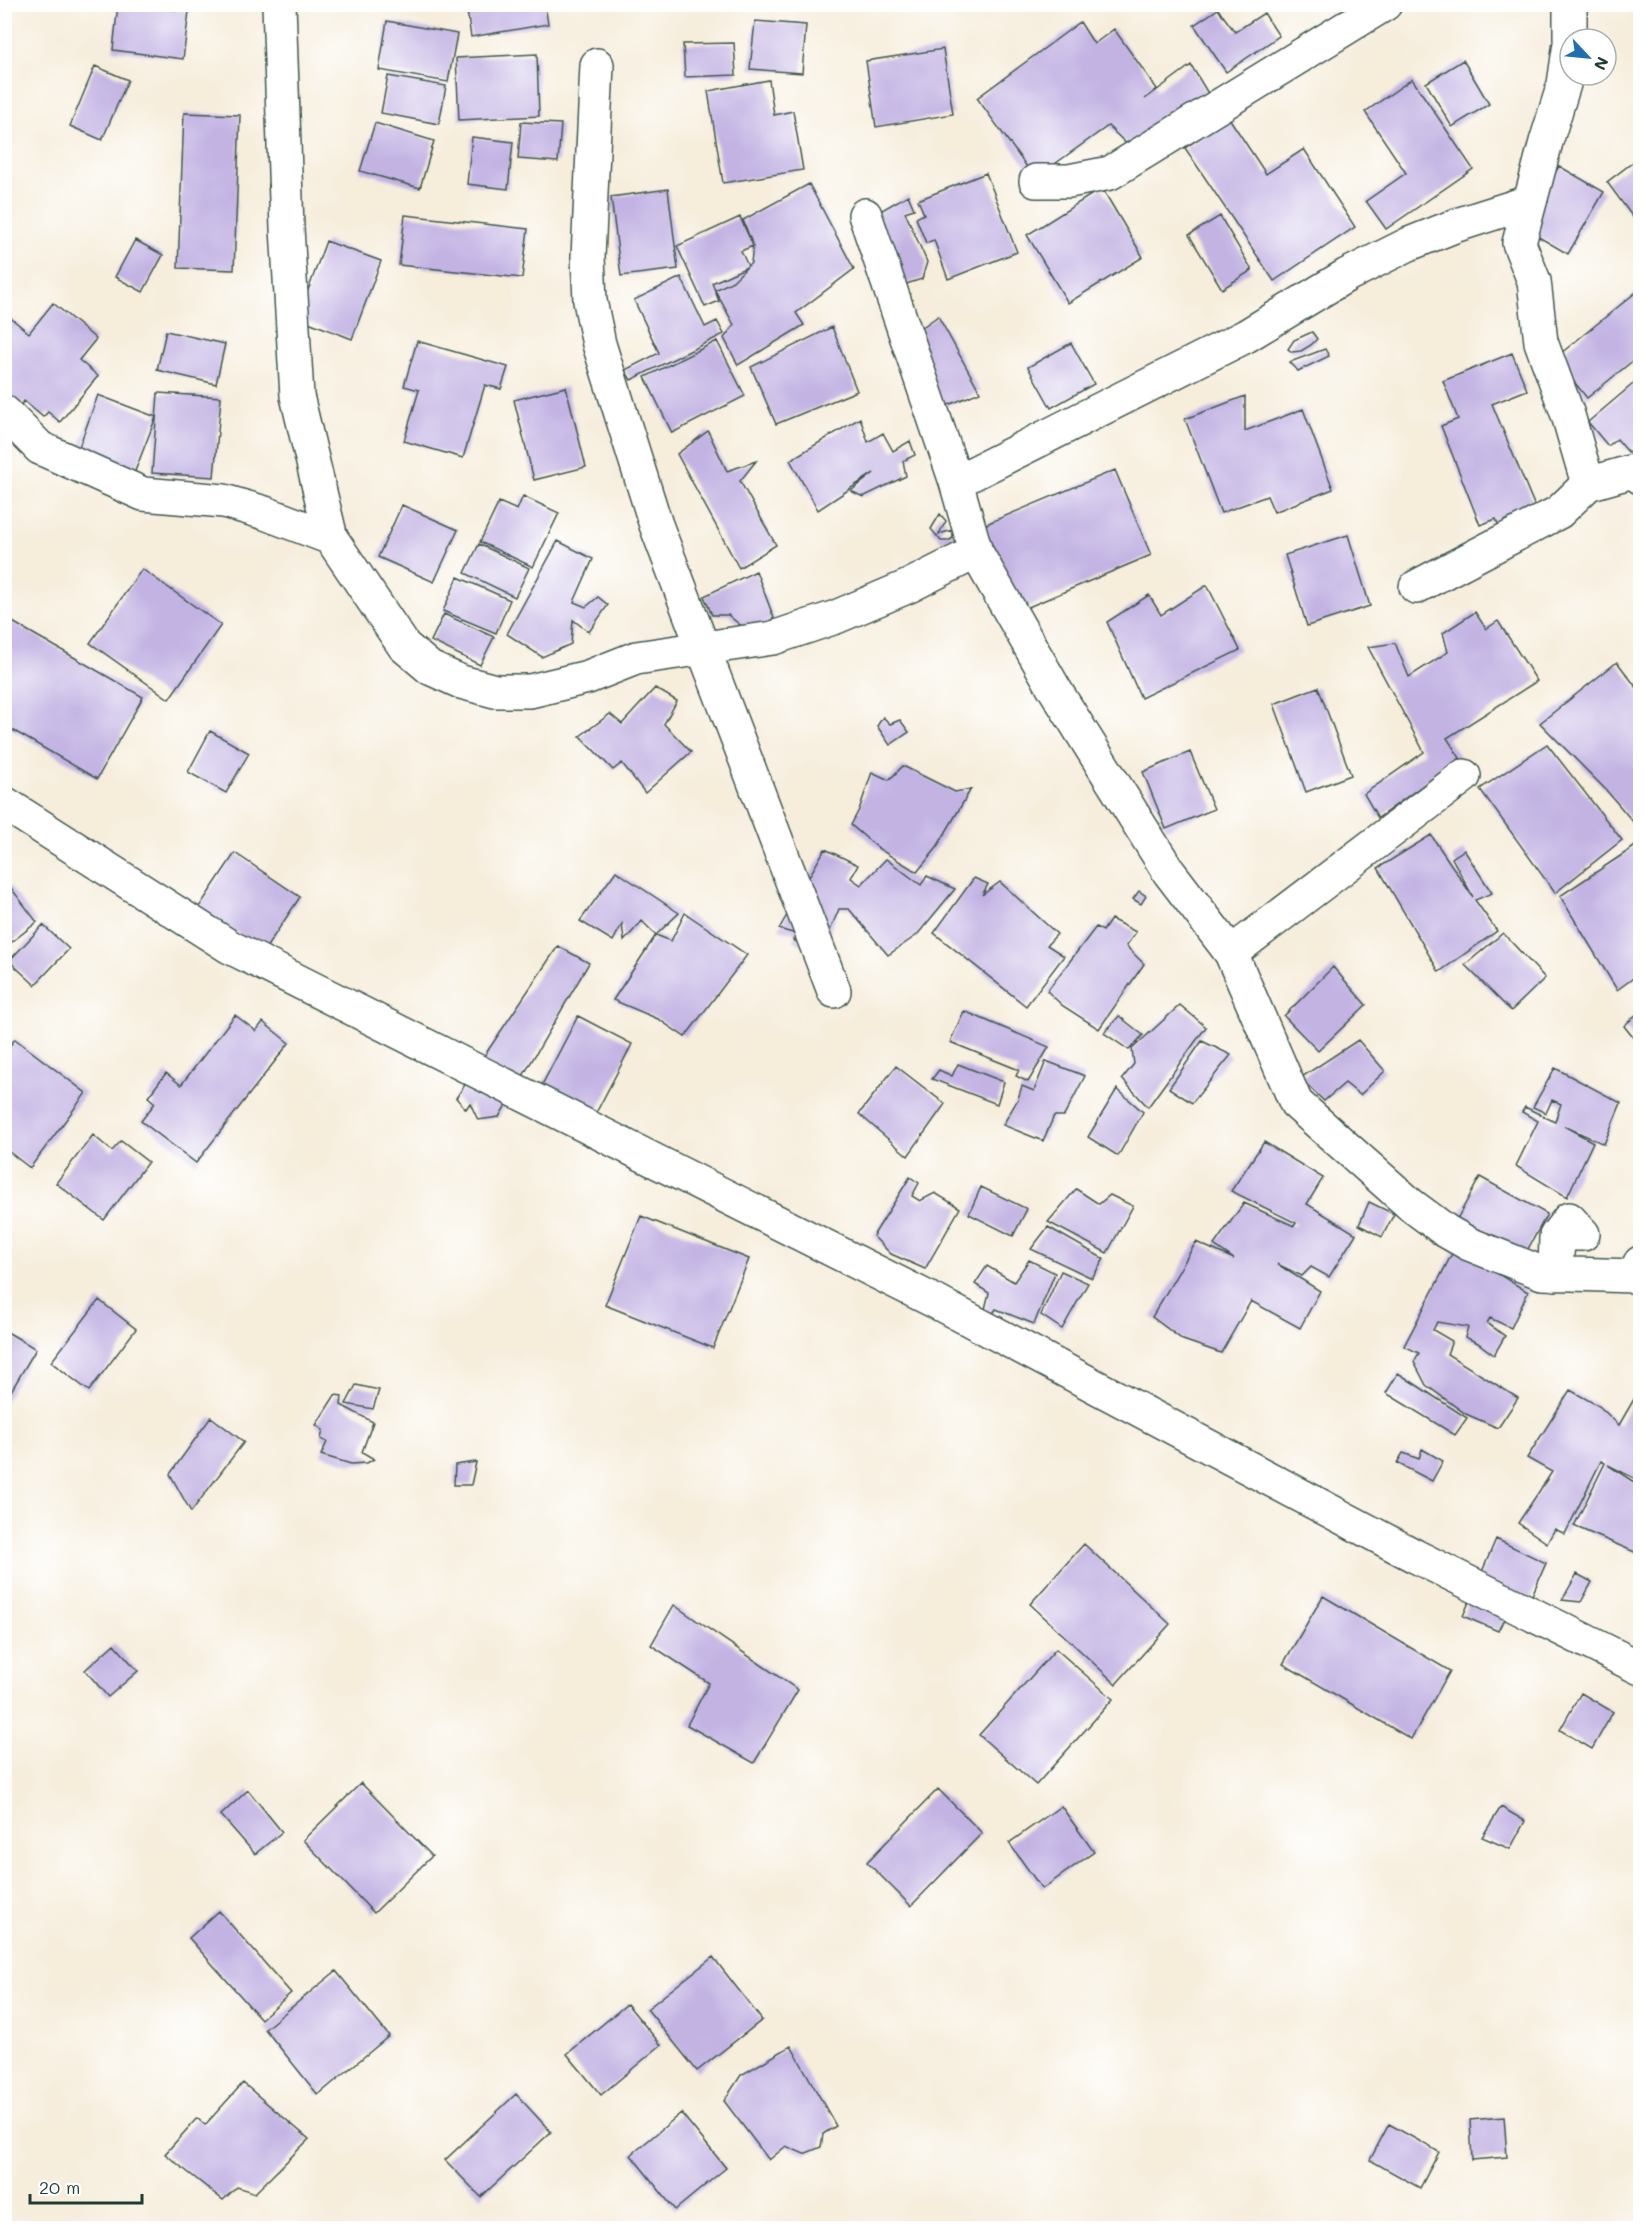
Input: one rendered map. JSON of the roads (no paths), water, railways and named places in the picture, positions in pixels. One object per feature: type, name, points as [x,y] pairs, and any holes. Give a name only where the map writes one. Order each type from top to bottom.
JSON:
[{"type":"street","points":[[279,4],[287,228],[297,396],[331,538],[404,646],[430,668],[461,682],[495,691],[530,691],[588,677],[636,658],[773,638],[909,586],[976,552]]},
{"type":"street","points":[[1036,181],[1069,181],[1110,173],[1385,4]]},
{"type":"street","points":[[1570,4],[1570,27]]},
{"type":"street","points":[[597,65],[588,257],[590,301],[599,344],[656,525],[834,991]]},
{"type":"street","points":[[1563,87],[1529,202],[1520,243],[1534,281],[1541,342],[1568,416],[1588,484]]},
{"type":"street","points":[[956,482],[1246,336],[1347,275],[1409,244],[1457,225],[1529,202]]},
{"type":"street","points":[[865,215],[956,482],[976,552],[1048,680],[1169,872],[1231,953],[1296,1103],[1411,1205],[1446,1231],[1469,1244],[1542,1273],[1633,1276],[1641,1263]]},
{"type":"street","points":[[4,412],[40,448],[142,494],[224,501],[331,538]]},
{"type":"street","points":[[1416,587],[1559,512],[1588,484],[1633,471],[1641,477]]},
{"type":"street","points":[[1231,953],[1464,776]]},
{"type":"street","points":[[4,803],[230,947],[444,1057],[938,1303],[1414,1556],[1641,1668]]}]
